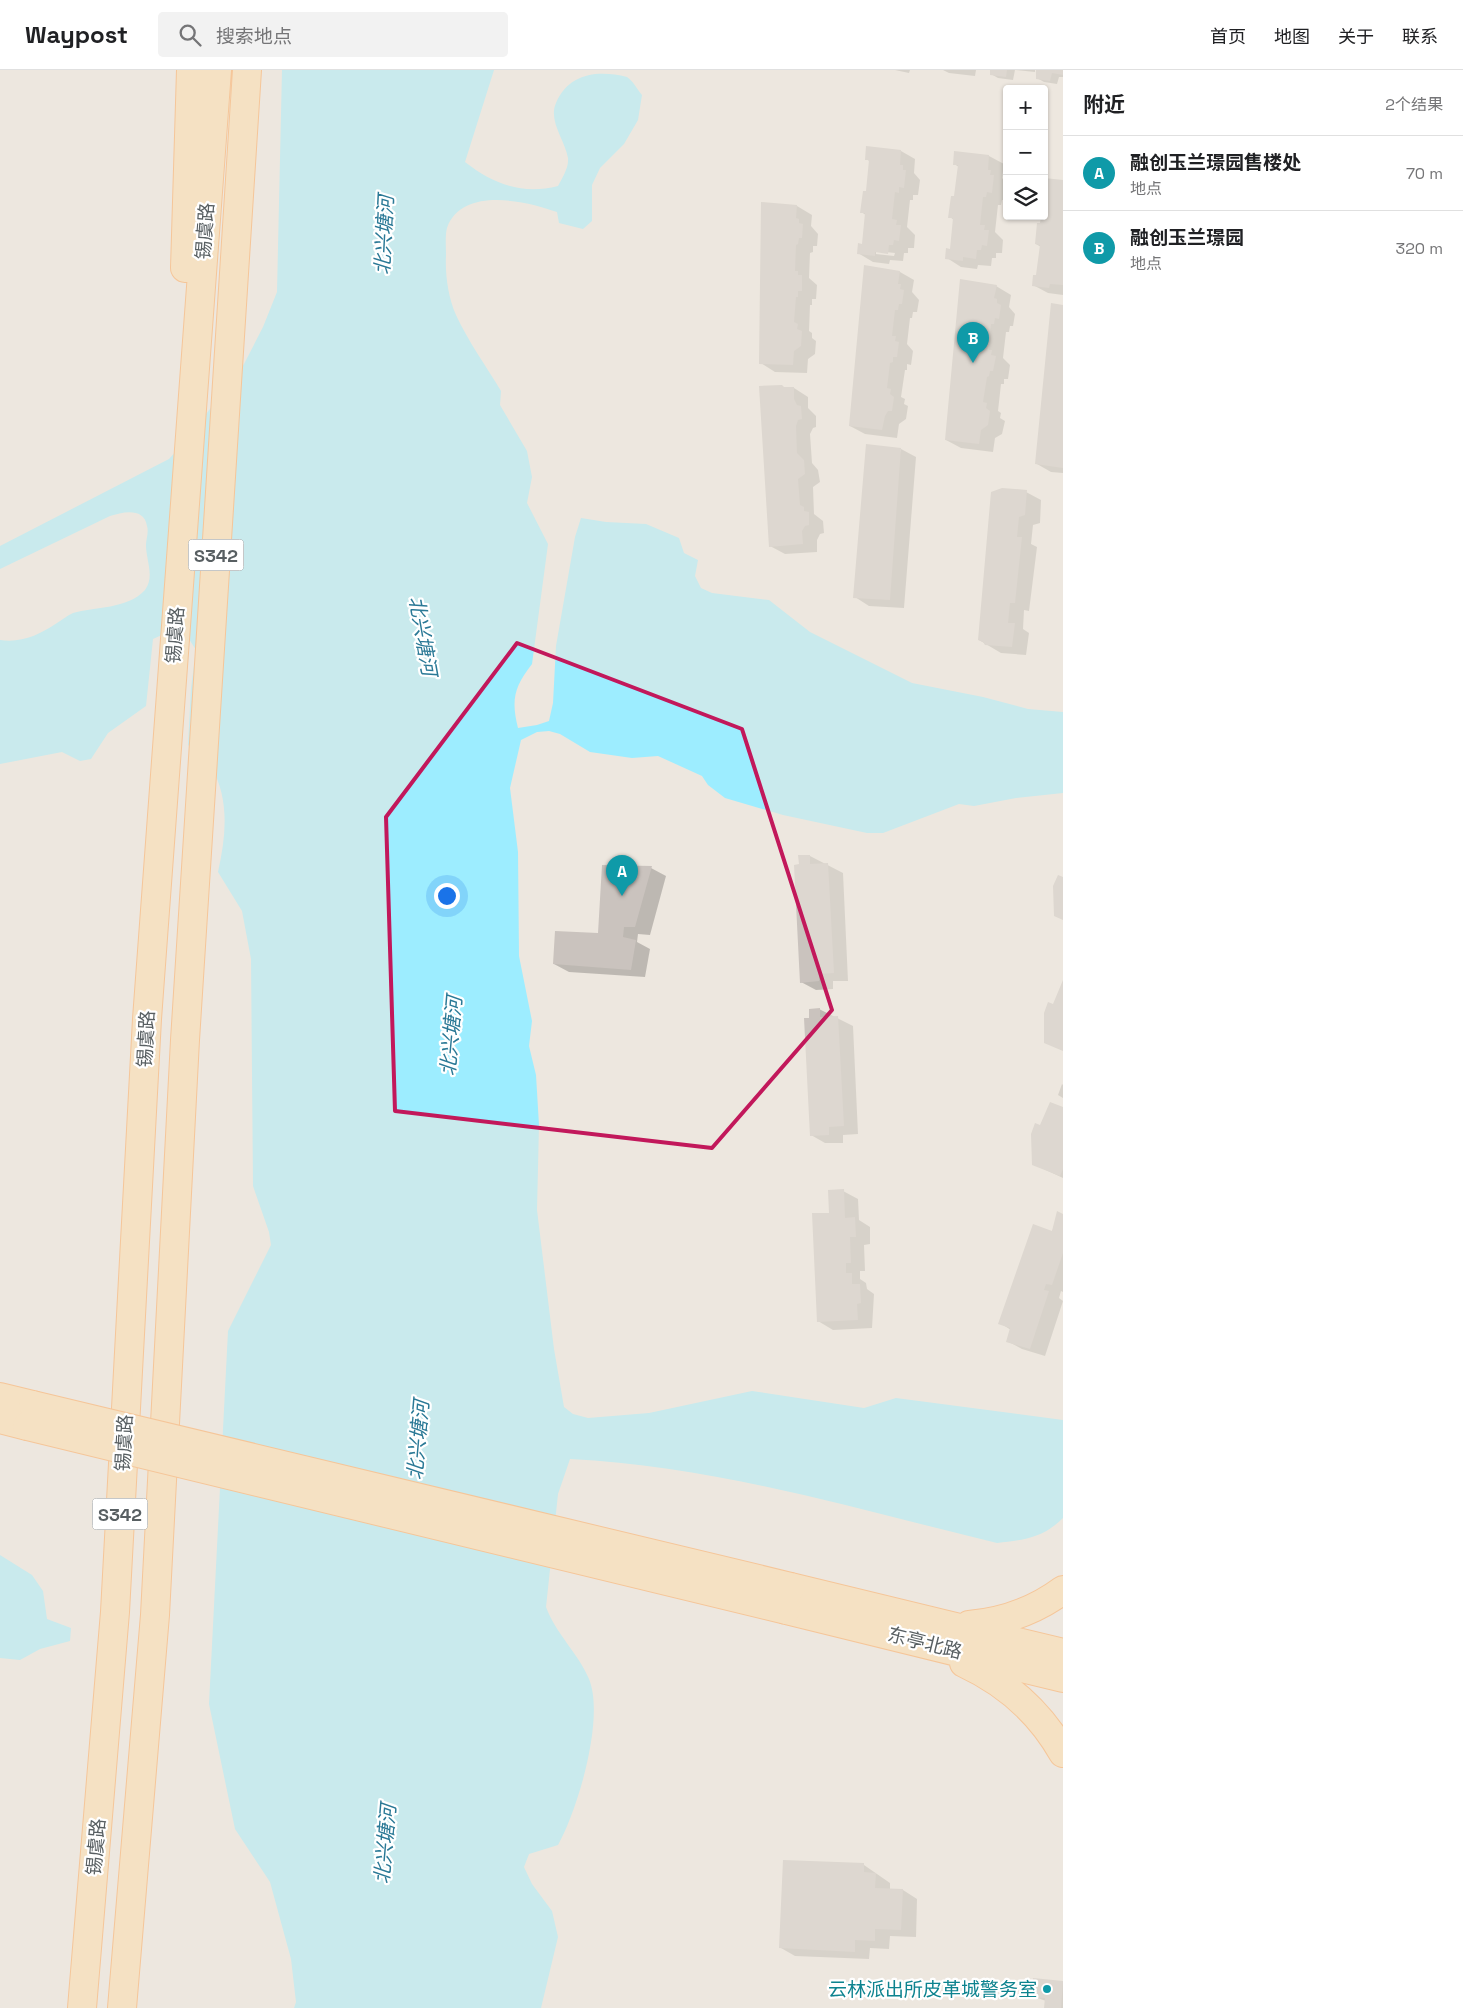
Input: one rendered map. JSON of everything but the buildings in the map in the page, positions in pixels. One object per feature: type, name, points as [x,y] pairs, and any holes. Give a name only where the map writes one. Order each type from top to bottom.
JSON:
[{"type":"main road","points":[[185,498],[184,331],[191,70]]},
{"type":"main road","name":"锡虞路","points":[[82,2008],[115,1612],[147,1019],[217,70]]},
{"type":"main road","name":"锡虞路","points":[[122,2008],[155,1615],[185,1040],[247,70]]},
{"type":"main road","points":[[0,1397],[30,1416],[789,1599]]},
{"type":"main road","points":[[0,1420],[30,1416]]},
{"type":"main road","points":[[956,1626],[1006,1618],[1030,1610],[1063,1590]]},
{"type":"main road","name":"东亭北路","points":[[789,1599],[956,1626],[1063,1653]]},
{"type":"main road","name":"东亭北路","points":[[789,1599],[914,1640],[1063,1678]]},
{"type":"main road","points":[[914,1640],[977,1669],[1007,1688],[1049,1728],[1063,1753]]},
{"type":"highlighted area","points":[[517,643],[742,729],[832,1010],[712,1148],[395,1111],[386,817]]},
{"type":"water","name":"北兴塘河","points":[[282,70],[494,70],[465,162],[497,182],[508,186],[532,189],[558,186],[566,169],[568,158],[555,124],[554,110],[556,103],[568,85],[585,76],[595,74],[616,75],[627,77],[642,95],[638,120],[624,144],[600,168],[592,185],[592,221],[583,229],[559,223],[557,212],[529,204],[496,200],[466,206],[455,215],[446,231],[447,278],[453,308],[466,334],[501,391],[500,405],[527,451],[532,477],[527,503],[548,544],[532,664],[521,680],[516,694],[515,709],[518,728],[549,721],[553,703],[556,646],[575,537],[581,518],[606,522],[646,524],[679,538],[684,553],[698,560],[695,576],[701,588],[712,593],[769,600],[810,632],[912,683],[983,697],[1028,709],[1063,712],[1063,793],[1016,798],[974,806],[959,804],[883,833],[867,833],[783,815],[725,798],[708,785],[702,776],[658,756],[632,758],[590,752],[560,734],[549,731],[537,732],[521,740],[510,788],[518,852],[519,956],[532,1021],[529,1046],[536,1075],[539,1125],[537,1210],[554,1349],[564,1407],[573,1414],[588,1418],[649,1413],[752,1391],[864,1408],[896,1398],[1063,1420],[1063,1518],[1056,1525],[1033,1537],[997,1543],[838,1503],[732,1480],[624,1463],[570,1459],[558,1494],[546,1607],[555,1626],[589,1679],[593,1696],[594,1716],[587,1763],[574,1809],[566,1829],[558,1845],[529,1854],[524,1867],[532,1884],[552,1911],[558,1937],[541,2008],[294,2008],[296,2002],[291,1959],[270,1882],[235,1829],[209,1704],[228,1331],[271,1245],[269,1232],[253,1186],[251,959],[242,911],[218,872],[225,818],[221,792],[209,763],[188,745],[191,688],[196,650],[189,639],[164,634],[153,639],[146,706],[108,733],[91,759],[80,761],[62,752],[0,764],[0,640],[8,641],[30,637],[44,631],[73,613],[130,601],[145,590],[150,574],[146,545],[147,526],[142,516],[132,512],[110,516],[0,569],[0,546],[169,459],[188,438],[244,364],[263,327],[277,292]]},
{"type":"water","points":[[0,1555],[32,1575],[43,1591],[47,1619],[71,1628],[70,1641],[40,1649],[20,1660],[0,1658]]},
{"type":"place","name":"融创玉兰璟园","points":[[973,363]]},
{"type":"place","name":"融创玉兰璟园售楼处","points":[[622,896]]},
{"type":"place","name":"云林派出所皮革城警务室","points":[[1047,1989]]}]
